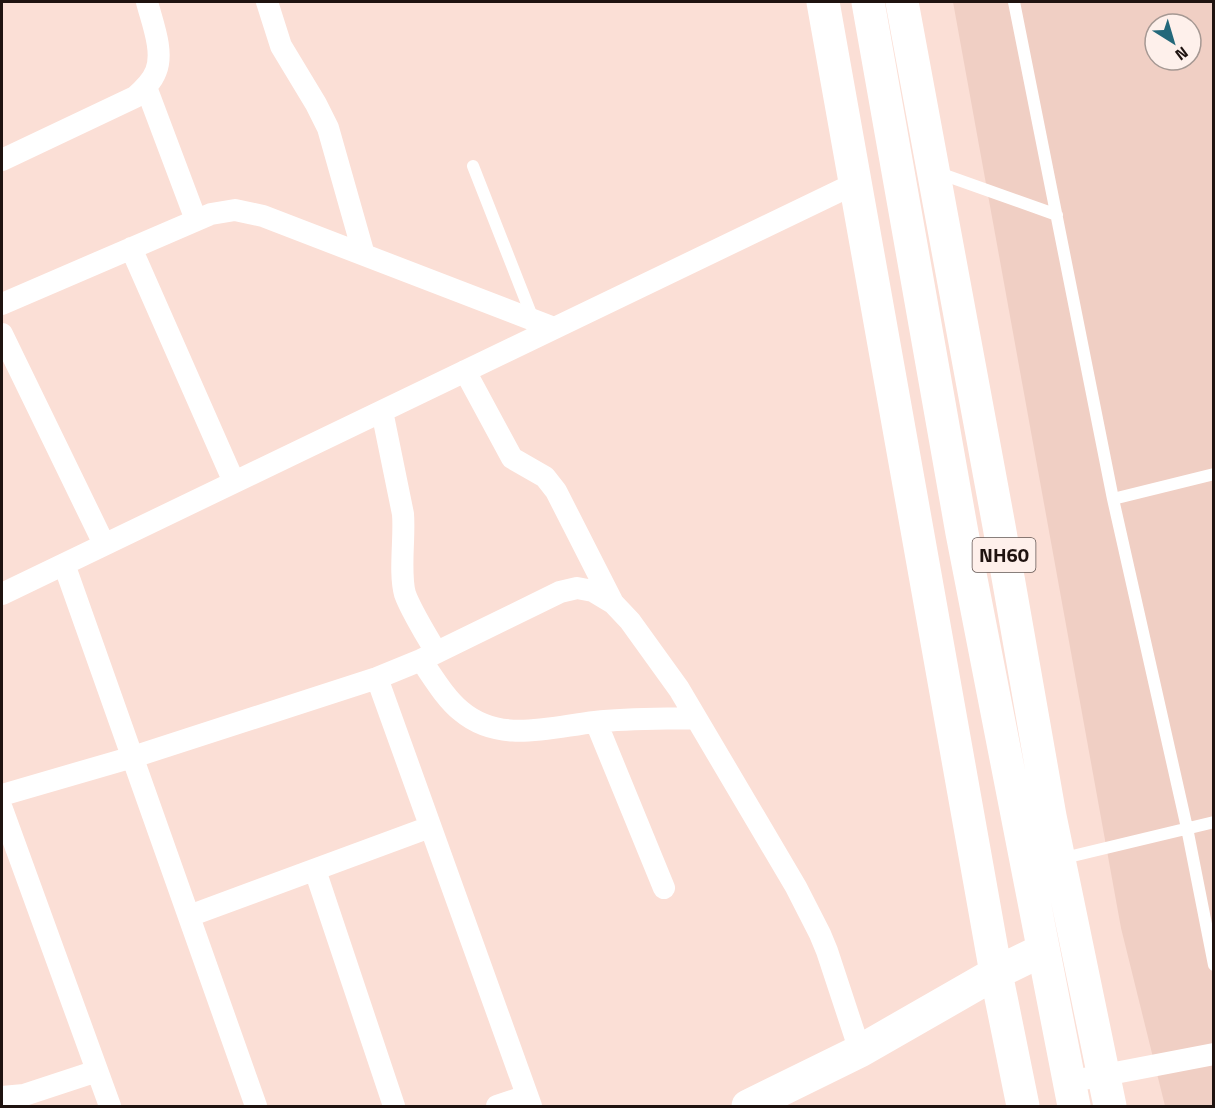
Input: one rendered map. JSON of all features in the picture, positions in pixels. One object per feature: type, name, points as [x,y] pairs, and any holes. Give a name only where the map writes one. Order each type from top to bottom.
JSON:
[{"type":"main road","points":[[823,2],[996,973],[1023,1107]]},
{"type":"main road","name":"NH60","points":[[868,2],[962,533],[1071,1094]]},
{"type":"main road","name":"NH60","points":[[902,2],[1059,859],[1107,1091]]},
{"type":"main road","points":[[748,1107],[860,1051],[996,973],[1043,950]]},
{"type":"street","points":[[2,160],[135,97],[146,87],[156,71],[158,57],[147,2]]},
{"type":"street","points":[[267,2],[281,46],[328,128],[364,255]]},
{"type":"street","points":[[146,87],[196,220]]},
{"type":"street","points":[[2,594],[856,183]]},
{"type":"street","points":[[2,304],[196,220],[223,211],[235,210],[251,212],[554,328]]},
{"type":"street","points":[[131,248],[234,482]]},
{"type":"street","points":[[2,334],[104,544]]},
{"type":"street","points":[[465,371],[512,458],[546,477],[556,491],[613,603]]},
{"type":"street","points":[[381,411],[403,514],[405,595],[429,656],[462,711],[485,725],[533,732],[596,722],[696,718]]},
{"type":"street","points":[[64,564],[256,1107]]},
{"type":"street","points":[[2,795],[132,757],[377,678],[429,656],[560,592],[577,588],[593,591],[613,603],[630,621],[679,689],[796,887],[827,951],[860,1051]]},
{"type":"street","points":[[377,678],[529,1101],[497,1107]]},
{"type":"street","points":[[596,722],[664,888]]},
{"type":"street","points":[[2,809],[110,1107]]},
{"type":"street","points":[[189,916],[430,827]]},
{"type":"street","points":[[315,870],[394,1107]]},
{"type":"street","points":[[1071,1094],[1107,1091],[1214,1054]]},
{"type":"street","points":[[2,1096],[24,1095],[97,1071]]},
{"type":"lane","points":[[1014,2],[1113,499],[1187,828],[1214,965]]},
{"type":"lane","points":[[473,166],[533,320]]},
{"type":"lane","points":[[933,171],[1057,215]]},
{"type":"lane","points":[[1113,499],[1214,474]]},
{"type":"lane","points":[[1059,859],[1214,822]]},
{"type":"shaded area","points":[[953,2],[1213,2],[1213,1106],[1165,1106],[1121,928]]}]
